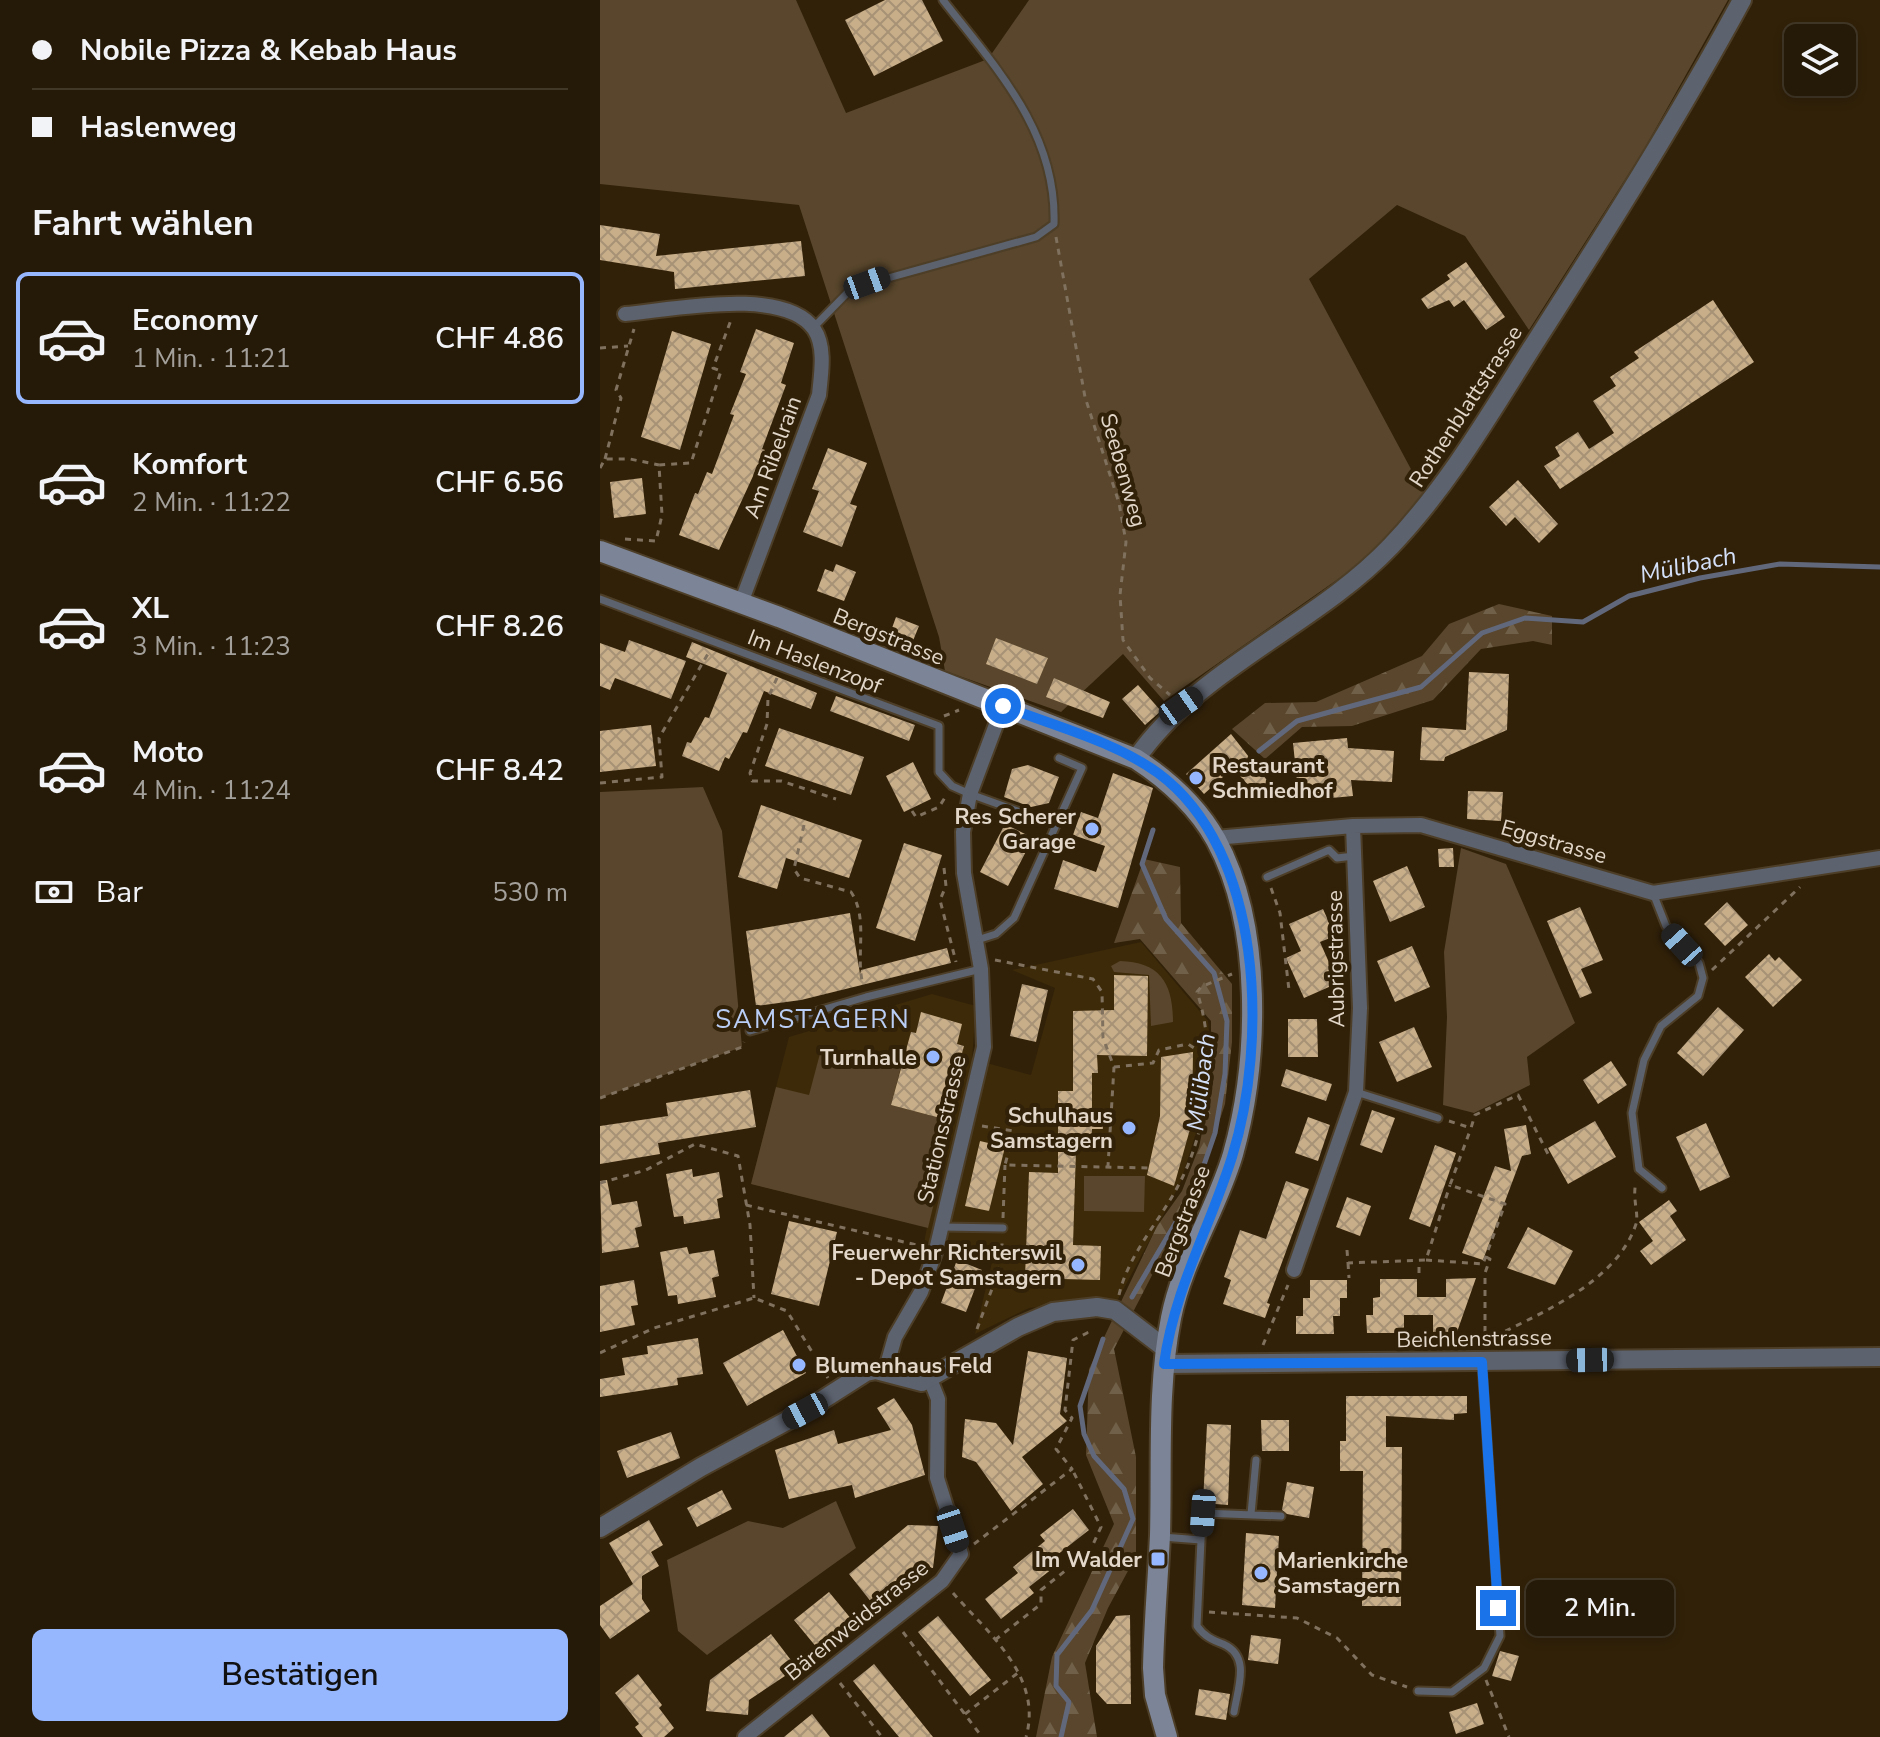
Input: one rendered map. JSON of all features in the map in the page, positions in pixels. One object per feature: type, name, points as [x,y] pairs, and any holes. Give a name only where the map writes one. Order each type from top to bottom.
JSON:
[{"type":"main road","name":"Bergstrasse","points":[[609,554],[1136,759],[1175,788],[1215,838],[1231,873],[1247,952],[1251,1021],[1246,1100],[1233,1155],[1172,1314],[1165,1356],[1153,1668],[1155,1695],[1167,1737]]},
{"type":"street","name":"Rothenblattstrasse","points":[[1136,759],[1155,732],[1181,706],[1347,586],[1427,507],[1694,88],[1742,0]]},
{"type":"street","points":[[632,314],[763,303],[796,312],[813,328]]},
{"type":"street","name":"Am Ribelrain","points":[[741,603],[819,395],[823,362],[813,328]]},
{"type":"street","name":"Stationsstrasse","points":[[885,1372],[895,1337],[921,1292],[936,1250],[984,1047],[980,963],[964,873],[963,832],[970,794],[1003,706]]},
{"type":"street","name":"Eggstrasse","points":[[1215,838],[1353,826],[1421,825],[1653,893],[1880,858]]},
{"type":"street","name":"Aubrigstrasse","points":[[1294,1270],[1356,1092],[1360,1008],[1353,826]]},
{"type":"street","points":[[600,1528],[866,1372],[885,1372],[914,1383],[930,1379],[1053,1312],[1115,1310],[1165,1356]]},
{"type":"street","name":"Beichlenstrasse","points":[[1165,1356],[1256,1364],[1456,1354],[1482,1362],[1880,1357]]},
{"type":"street","points":[[930,1379],[938,1399],[937,1478],[961,1554]]},
{"type":"street","name":"Bärenweidstrasse","points":[[745,1737],[942,1581],[961,1554]]},
{"type":"lane","points":[[813,328],[852,288],[1036,237],[1054,224],[1047,169],[1032,123],[1021,101],[943,0]]},
{"type":"lane","name":"Im Haslenzopf","points":[[600,599],[939,726],[939,772],[952,786]]},
{"type":"lane","points":[[977,940],[996,934],[1014,918],[1082,768],[1059,758]]},
{"type":"lane","points":[[952,786],[1056,825]]},
{"type":"lane","points":[[1267,877],[1329,850],[1337,858],[1354,856]]},
{"type":"lane","points":[[1653,893],[1666,926],[1699,963],[1703,978],[1698,996],[1661,1026],[1644,1060],[1632,1113],[1639,1169],[1662,1188]]},
{"type":"lane","points":[[750,1031],[959,973],[980,963]]},
{"type":"lane","points":[[1356,1092],[1438,1118]]},
{"type":"lane","points":[[942,1227],[1003,1228]]},
{"type":"lane","points":[[1418,1691],[1452,1692],[1484,1668],[1500,1636],[1482,1362]]},
{"type":"lane","points":[[1251,1514],[1256,1460]]},
{"type":"lane","points":[[1234,1712],[1241,1659],[1235,1649],[1203,1634],[1195,1611],[1203,1513],[1281,1516]]},
{"type":"lane","points":[[1160,1536],[1201,1540]]},
{"type":"path","name":"Seebenweg","points":[[1054,224],[1085,397],[1119,503],[1126,542],[1120,595],[1123,640],[1150,678],[1181,706]]},
{"type":"path","points":[[605,459],[630,459],[659,465],[691,463],[721,371],[713,368],[737,305]]},
{"type":"path","points":[[600,468],[621,398],[616,390],[628,346],[632,314]]},
{"type":"path","points":[[600,348],[628,346]]},
{"type":"path","points":[[609,554],[623,539],[656,541],[662,515],[659,465]]},
{"type":"path","points":[[600,783],[662,777],[659,738],[714,642]]},
{"type":"path","points":[[781,667],[768,698],[767,724],[750,773],[752,781],[781,781],[836,799]]},
{"type":"path","points":[[941,717],[963,709]]},
{"type":"path","points":[[912,811],[916,817],[939,807],[952,786]]},
{"type":"path","points":[[804,825],[794,869],[800,878],[851,892],[858,903],[861,948],[858,969],[866,997]]},
{"type":"path","points":[[944,868],[946,886],[940,900],[959,973]]},
{"type":"path","points":[[1724,957],[1797,891],[1809,869]]},
{"type":"path","points":[[1267,877],[1280,913],[1289,990]]},
{"type":"path","points":[[980,963],[1093,979],[1102,992],[1103,1038],[1114,1067],[1108,1167]]},
{"type":"path","points":[[1115,1310],[1121,1284],[1178,1186],[1194,1151],[1205,1091],[1207,1057],[1205,1017],[1197,992],[1201,987],[1228,977]]},
{"type":"path","points":[[600,1098],[742,1047],[750,1031]]},
{"type":"path","points":[[1114,1067],[1153,1063],[1159,1050],[1188,1044],[1207,1057]]},
{"type":"path","points":[[1426,1260],[1475,1115],[1518,1095],[1548,1154]]},
{"type":"path","points":[[1438,1118],[1471,1128]]},
{"type":"path","points":[[968,1124],[1014,1131],[1005,1165],[1002,1262],[977,1331],[985,1347]]},
{"type":"path","points":[[600,1183],[646,1170],[695,1144],[738,1156],[746,1205],[754,1298]]},
{"type":"path","points":[[1005,1165],[1149,1168]]},
{"type":"path","points":[[1456,1354],[1543,1311],[1600,1273],[1623,1248],[1638,1219],[1632,1198],[1639,1169]]},
{"type":"path","points":[[1348,1263],[1426,1260],[1483,1264],[1505,1204],[1450,1185]]},
{"type":"path","points":[[746,1205],[936,1250]]},
{"type":"path","points":[[1347,1250],[1349,1278]]},
{"type":"path","points":[[1456,1354],[1485,1334],[1485,1273],[1490,1259],[1486,1257]]},
{"type":"path","points":[[1419,1260],[1419,1273]]},
{"type":"path","points":[[1256,1364],[1294,1270]]},
{"type":"path","points":[[600,1353],[654,1328],[754,1298],[787,1311],[837,1391]]},
{"type":"path","points":[[995,1640],[1041,1604],[1041,1590],[1090,1551],[1101,1527],[1096,1511],[1072,1469],[1056,1449],[1072,1418],[1065,1410],[1073,1340],[1087,1333],[1077,1310]]},
{"type":"path","points":[[961,1554],[1072,1469]]},
{"type":"path","points":[[942,1581],[1020,1671],[1030,1703],[1026,1737]]},
{"type":"path","points":[[1195,1611],[1297,1618],[1337,1638],[1372,1675],[1418,1691]]},
{"type":"path","points":[[893,1620],[982,1737]]},
{"type":"path","points":[[1484,1668],[1489,1691],[1509,1737]]},
{"type":"path","points":[[830,1670],[882,1737]]},
{"type":"path","points":[[965,1714],[1020,1671]]},
{"type":"shaded area","points":[[1141,942],[1208,1021],[1213,1079],[1180,1184],[1116,1303],[1101,1301],[1029,1308],[975,1334],[992,1262],[923,1249],[927,1227],[751,1184],[789,1037],[932,994],[976,1006],[972,1059],[1031,1075],[1055,988],[1012,970]]},
{"type":"green space","points":[[600,0],[796,0],[846,113],[988,59],[1029,0],[1728,0],[1642,153],[1529,330],[1465,236],[1397,205],[1309,279],[1434,512],[1164,701],[1123,654],[1061,712],[945,671],[939,637],[799,205],[600,184]]},
{"type":"green space","points":[[1499,604],[1552,616],[1552,645],[1533,641],[1481,649],[1433,700],[1352,726],[1302,727],[1265,759],[1232,729],[1265,703],[1316,702],[1422,656],[1449,624]]},
{"type":"green space","points":[[703,787],[722,831],[742,1047],[600,1098],[600,792]]},
{"type":"green space","points":[[1461,848],[1506,864],[1575,1023],[1527,1057],[1530,1085],[1474,1113],[1443,1105],[1447,1017],[1444,952]]},
{"type":"green space","points":[[1144,859],[1180,867],[1181,923],[1232,984],[1232,1042],[1225,1104],[1198,1186],[1114,1349],[1136,1457],[1136,1556],[1108,1608],[1085,1663],[1097,1737],[1036,1737],[1052,1657],[1114,1524],[1086,1455],[1089,1369],[1157,1226],[1182,1191],[1199,1147],[1211,1089],[1211,1021],[1140,939],[1114,943]]},
{"type":"green space","points":[[1120,961],[1145,965],[1162,977],[1170,996],[1173,1022],[1151,1026],[1149,975],[1114,972],[1111,966]]},
{"type":"green space","points":[[822,1046],[901,1067],[891,1105],[944,1119],[942,1129],[951,1131],[928,1228],[751,1184],[776,1087],[809,1095]]},
{"type":"green space","points":[[1084,1176],[1145,1176],[1144,1212],[1084,1211]]},
{"type":"green space","points":[[836,1501],[856,1548],[707,1655],[678,1631],[667,1560],[748,1521],[783,1528]]},
{"type":"building","points":[[885,0],[922,0],[943,41],[874,76],[845,20]]},
{"type":"building","points":[[600,225],[660,234],[656,256],[801,241],[805,276],[675,289],[674,272],[600,260]]},
{"type":"building","points":[[1466,262],[1505,317],[1486,330],[1464,300],[1454,307],[1449,300],[1428,309],[1421,299],[1450,279],[1447,275]]},
{"type":"building","points":[[1713,300],[1754,362],[1560,489],[1544,466],[1560,456],[1555,447],[1578,432],[1589,449],[1614,433],[1593,401],[1616,386],[1610,377],[1639,358],[1634,352]]},
{"type":"building","points":[[756,329],[794,343],[781,383],[786,385],[762,449],[765,450],[719,550],[679,535],[695,493],[698,494],[707,472],[712,474],[734,415],[730,414],[746,374],[740,372]]},
{"type":"building","points":[[672,331],[711,344],[680,450],[641,437]]},
{"type":"building","points":[[828,448],[867,463],[850,504],[857,506],[842,547],[803,532],[819,491],[812,489]]},
{"type":"building","points":[[642,478],[646,514],[614,518],[610,482]]},
{"type":"building","points":[[1518,480],[1558,524],[1539,543],[1515,517],[1506,526],[1489,507]]},
{"type":"building","points":[[836,564],[856,572],[844,601],[817,591],[825,569],[833,572]]},
{"type":"building","points":[[896,617],[919,626],[910,648],[888,639]]},
{"type":"building","points":[[996,638],[1048,658],[1037,684],[986,664]]},
{"type":"building","points":[[629,640],[686,661],[671,699],[615,678],[610,690],[600,686],[600,643],[625,652]]},
{"type":"building","points":[[692,642],[817,693],[811,709],[764,691],[747,733],[743,732],[719,771],[682,756],[687,742],[691,743],[705,717],[709,718],[727,673],[686,657]]},
{"type":"building","points":[[1469,672],[1509,674],[1507,730],[1445,757],[1444,761],[1420,760],[1422,727],[1466,730]]},
{"type":"building","points":[[1054,678],[1110,702],[1103,718],[1046,697]]},
{"type":"building","points":[[1138,685],[1161,711],[1145,725],[1122,699]]},
{"type":"building","points":[[836,696],[915,725],[909,741],[830,711]]},
{"type":"building","points":[[651,725],[656,766],[600,772],[600,731]]},
{"type":"building","points":[[779,728],[864,757],[851,795],[765,766]]},
{"type":"building","points":[[1231,734],[1270,784],[1257,795],[1233,768],[1204,794],[1186,774]]},
{"type":"building","points":[[1347,738],[1348,748],[1394,751],[1392,782],[1351,780],[1353,796],[1299,801],[1293,743]]},
{"type":"building","points":[[913,762],[931,799],[904,812],[886,776]]},
{"type":"building","points":[[1028,765],[1059,777],[1049,803],[1031,807],[1004,797],[1012,769]]},
{"type":"building","points":[[1113,773],[1153,788],[1118,908],[1054,889],[1063,860],[1096,872],[1105,846],[1073,835],[1081,812],[1098,818]]},
{"type":"building","points":[[1468,791],[1503,792],[1501,821],[1467,819]]},
{"type":"building","points":[[761,805],[862,840],[849,878],[786,858],[777,889],[738,877]]},
{"type":"building","points":[[1005,824],[1033,838],[1008,886],[980,872]]},
{"type":"building","points":[[904,843],[942,855],[915,941],[876,928]]},
{"type":"building","points":[[1453,848],[1454,867],[1439,867],[1438,849]]},
{"type":"building","points":[[1407,866],[1425,907],[1390,922],[1373,881]]},
{"type":"building","points":[[1727,902],[1748,925],[1725,946],[1704,924]]},
{"type":"building","points":[[1580,907],[1603,960],[1581,969],[1592,993],[1580,998],[1547,921]]},
{"type":"building","points":[[1323,909],[1335,936],[1320,942],[1338,983],[1304,998],[1286,958],[1301,951],[1289,924]]},
{"type":"building","points":[[850,913],[860,974],[861,970],[947,948],[951,963],[801,1000],[756,1006],[746,931]]},
{"type":"building","points":[[1412,946],[1430,987],[1395,1002],[1377,961]]},
{"type":"building","points":[[1769,954],[1775,961],[1779,957],[1802,980],[1773,1007],[1745,977]]},
{"type":"building","points":[[1114,975],[1148,976],[1147,1056],[1097,1055],[1098,1073],[1092,1073],[1092,1111],[1103,1111],[1103,1129],[1092,1129],[1091,1150],[1076,1150],[1073,1245],[1101,1246],[1100,1280],[1025,1278],[1029,1172],[1058,1173],[1058,1091],[1073,1091],[1073,1011],[1114,1010]]},
{"type":"building","points":[[1022,984],[1048,990],[1036,1042],[1010,1036]]},
{"type":"building","points":[[1718,1007],[1744,1030],[1703,1076],[1677,1053]]},
{"type":"building","points":[[879,1008],[893,1011],[888,1029],[875,1026]]},
{"type":"building","name":"Turnhalle","points":[[921,1012],[962,1024],[957,1044],[964,1046],[944,1119],[891,1105],[911,1032],[916,1033]]},
{"type":"building","points":[[1288,1019],[1317,1019],[1318,1057],[1288,1057]]},
{"type":"building","points":[[1414,1027],[1432,1067],[1397,1082],[1379,1042]]},
{"type":"building","points":[[1193,1052],[1192,1122],[1174,1186],[1147,1175],[1160,1116],[1161,1057]]},
{"type":"building","points":[[1611,1061],[1627,1085],[1598,1104],[1583,1080]]},
{"type":"building","points":[[1286,1069],[1332,1084],[1326,1101],[1281,1086]]},
{"type":"building","points":[[750,1090],[756,1127],[658,1143],[660,1154],[600,1164],[600,1126],[668,1116],[666,1103]]},
{"type":"building","points":[[1372,1110],[1395,1118],[1382,1153],[1360,1145]]},
{"type":"building","points":[[1308,1117],[1330,1125],[1318,1161],[1295,1153]]},
{"type":"building","points":[[1595,1121],[1616,1157],[1568,1184],[1548,1148]]},
{"type":"building","points":[[1706,1123],[1730,1177],[1700,1191],[1676,1137]]},
{"type":"building","points":[[1526,1125],[1531,1154],[1522,1156],[1483,1260],[1462,1253],[1495,1166],[1511,1171],[1504,1129]]},
{"type":"building","points":[[980,1141],[1005,1147],[989,1211],[965,1206]]},
{"type":"building","points":[[1435,1145],[1456,1153],[1430,1227],[1409,1219]]},
{"type":"building","points":[[692,1169],[693,1177],[719,1172],[723,1197],[717,1199],[720,1218],[684,1224],[683,1216],[674,1217],[666,1174]]},
{"type":"building","points":[[607,1180],[612,1205],[637,1201],[642,1226],[635,1228],[639,1247],[602,1253],[600,1181]]},
{"type":"building","points":[[1286,1181],[1309,1189],[1267,1303],[1270,1304],[1265,1318],[1223,1304],[1231,1280],[1224,1277],[1240,1230],[1266,1239]]},
{"type":"building","points":[[1347,1197],[1371,1206],[1360,1236],[1336,1227]]},
{"type":"building","points":[[1669,1200],[1677,1211],[1670,1216],[1686,1240],[1651,1265],[1640,1251],[1653,1241],[1639,1222]]},
{"type":"building","points":[[789,1221],[837,1232],[819,1306],[771,1294]]},
{"type":"building","points":[[1528,1227],[1573,1251],[1555,1285],[1507,1268]]},
{"type":"building","points":[[687,1247],[689,1254],[714,1250],[719,1276],[712,1278],[716,1297],[678,1304],[677,1295],[668,1296],[660,1252]]},
{"type":"building","points":[[957,1260],[982,1270],[966,1312],[941,1303]]},
{"type":"building","points":[[1476,1278],[1457,1332],[1433,1333],[1433,1315],[1404,1315],[1404,1333],[1367,1333],[1366,1315],[1373,1315],[1373,1298],[1380,1297],[1380,1279],[1417,1279],[1417,1297],[1446,1297],[1446,1279]]},
{"type":"building","points":[[634,1280],[638,1305],[631,1306],[635,1325],[600,1332],[600,1286]]},
{"type":"building","points":[[1310,1280],[1347,1280],[1347,1298],[1340,1298],[1340,1316],[1333,1316],[1334,1334],[1296,1334],[1296,1316],[1303,1316],[1303,1298],[1310,1298]]},
{"type":"building","points":[[783,1330],[806,1373],[747,1406],[723,1363]]},
{"type":"building","points":[[698,1338],[703,1374],[677,1378],[678,1385],[600,1397],[600,1379],[625,1375],[622,1358],[648,1354],[647,1346]]},
{"type":"building","points":[[1028,1351],[1067,1358],[1060,1414],[1067,1421],[1022,1457],[1043,1484],[1011,1511],[976,1462],[962,1457],[965,1419],[996,1423],[1013,1445]]},
{"type":"building","points":[[1346,1396],[1467,1396],[1467,1413],[1454,1414],[1454,1420],[1386,1416],[1386,1447],[1402,1447],[1401,1606],[1362,1606],[1363,1471],[1340,1471],[1340,1441],[1346,1441]]},
{"type":"building","points":[[894,1398],[912,1425],[925,1475],[855,1498],[852,1485],[789,1499],[775,1450],[834,1430],[838,1444],[891,1430],[877,1408]]},
{"type":"building","points":[[1261,1420],[1289,1420],[1289,1451],[1262,1451]]},
{"type":"building","points":[[1207,1424],[1231,1425],[1228,1505],[1203,1503]]},
{"type":"building","points":[[671,1432],[680,1458],[627,1478],[617,1451]]},
{"type":"building","points":[[1287,1482],[1314,1487],[1309,1518],[1287,1514],[1282,1510]]},
{"type":"building","points":[[722,1490],[732,1509],[697,1527],[687,1508]]},
{"type":"building","points":[[1073,1509],[1089,1530],[1057,1555],[1062,1561],[1029,1587],[1034,1593],[1001,1619],[985,1599],[1018,1573],[1013,1567],[1045,1541],[1040,1535]]},
{"type":"building","points":[[649,1520],[663,1545],[651,1552],[659,1566],[642,1576],[642,1599],[650,1611],[610,1639],[600,1625],[600,1606],[633,1584],[609,1543]]},
{"type":"building","points":[[908,1525],[938,1526],[933,1568],[923,1567],[876,1608],[849,1574]]},
{"type":"building","name":"Marienkirche Samstagern","points":[[1246,1533],[1279,1536],[1275,1608],[1242,1605]]},
{"type":"building","points":[[829,1592],[857,1626],[822,1654],[794,1620]]},
{"type":"building","points":[[1130,1615],[1131,1704],[1107,1704],[1096,1692],[1096,1646],[1116,1616]]},
{"type":"building","points":[[938,1616],[991,1680],[970,1696],[918,1632]]},
{"type":"building","points":[[771,1634],[797,1668],[749,1700],[748,1715],[706,1711],[710,1680]]},
{"type":"building","points":[[1251,1635],[1281,1639],[1278,1664],[1248,1660]]},
{"type":"building","points":[[1500,1651],[1519,1656],[1511,1681],[1492,1676]]},
{"type":"building","points":[[874,1664],[933,1737],[899,1737],[853,1681]]},
{"type":"building","points":[[638,1674],[662,1705],[659,1708],[674,1728],[664,1737],[643,1737],[635,1727],[639,1724],[615,1693]]},
{"type":"building","points":[[1199,1689],[1230,1694],[1226,1720],[1195,1715]]},
{"type":"building","points":[[1477,1703],[1484,1724],[1456,1734],[1449,1712]]},
{"type":"building","points":[[812,1714],[830,1737],[784,1737]]},
{"type":"waterway","name":"Mülibach","points":[[1259,751],[1297,721],[1421,687],[1482,633],[1525,618],[1583,622],[1629,596],[1700,578],[1780,564],[1880,567]]},
{"type":"waterway","name":"Mülibach","points":[[1132,1297],[1196,1188],[1215,1133],[1225,1074],[1227,1021],[1214,973],[1166,919],[1142,864],[1153,830]]},
{"type":"waterway","name":"Mülibach","points":[[1061,1737],[1069,1702],[1056,1686],[1057,1655],[1092,1610],[1133,1519],[1124,1489],[1094,1456],[1084,1434],[1080,1406],[1103,1339]]},
{"type":"place","name":"Restaurant Schmiedhof","points":[[1196,778]]},
{"type":"place","name":"Res Scherer Garage","points":[[1092,829]]},
{"type":"place","name":"Turnhalle","points":[[933,1057]]},
{"type":"place","name":"Schulhaus Samstagern","points":[[1129,1128]]},
{"type":"place","name":"Feuerwehr Richterswil - Depot Samstagern","points":[[1078,1265]]},
{"type":"place","name":"Blumenhaus Feld","points":[[799,1365]]},
{"type":"place","name":"Im Walder","points":[[1158,1559]]},
{"type":"place","name":"Marienkirche Samstagern","points":[[1261,1573]]},
{"type":"district","name":"SAMSTAGERN","points":[[813,1019]]},
{"type":"route","points":[[1003,706],[1136,759],[1160,774],[1191,806],[1215,838],[1231,873],[1240,905],[1251,983],[1246,1100],[1233,1155],[1172,1314],[1164,1364],[1482,1362],[1498,1608]]}]
